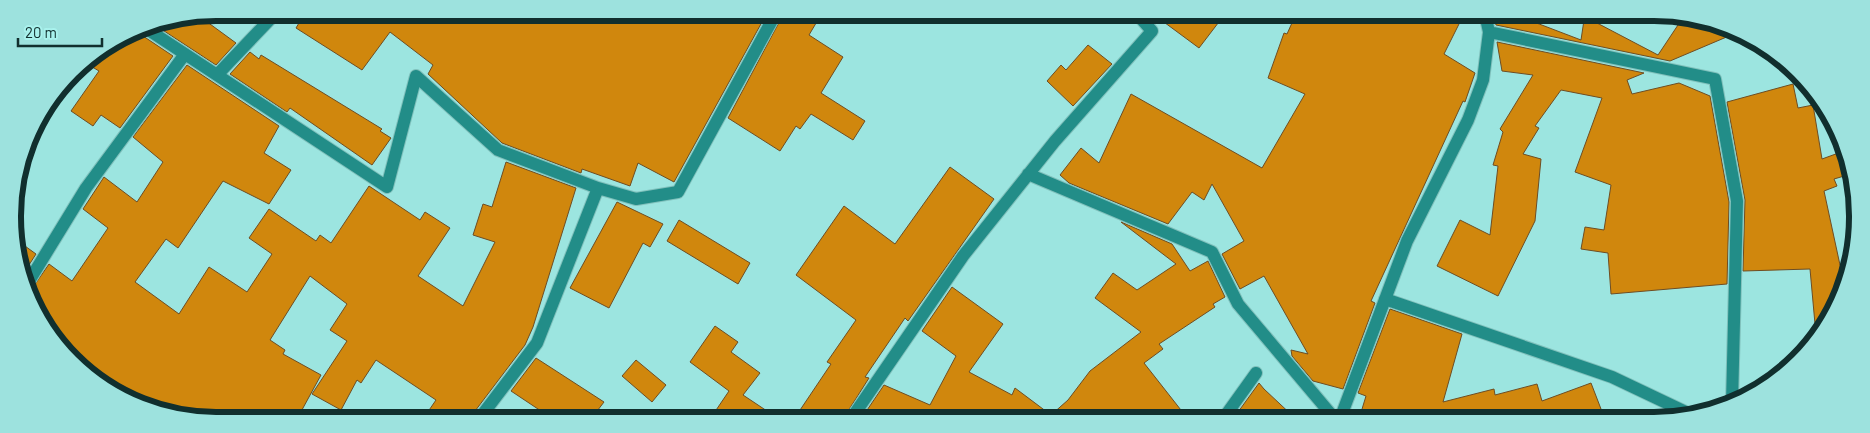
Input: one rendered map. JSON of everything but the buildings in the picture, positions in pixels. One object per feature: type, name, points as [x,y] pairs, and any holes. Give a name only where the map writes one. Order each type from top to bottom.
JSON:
[{"type":"street","points":[[217,75],[268,21]]},
{"type":"street","points":[[152,33],[387,187],[416,76],[498,150],[598,188],[636,199],[678,192],[772,21]]},
{"type":"street","points":[[856,412],[963,256],[1028,174],[1152,31],[1143,21]]},
{"type":"street","points":[[1343,412],[1407,241],[1468,120],[1483,80],[1489,32],[1487,21]]},
{"type":"street","points":[[1489,32],[1715,79],[1737,201],[1732,395]]},
{"type":"street","points":[[31,277],[86,188],[185,54]]},
{"type":"street","points":[[1028,174],[1212,252],[1238,304],[1329,412]]},
{"type":"street","points":[[484,412],[537,343],[598,188]]},
{"type":"street","points":[[1385,299],[1612,377],[1681,410]]},
{"type":"street","points":[[1228,412],[1256,372]]}]
